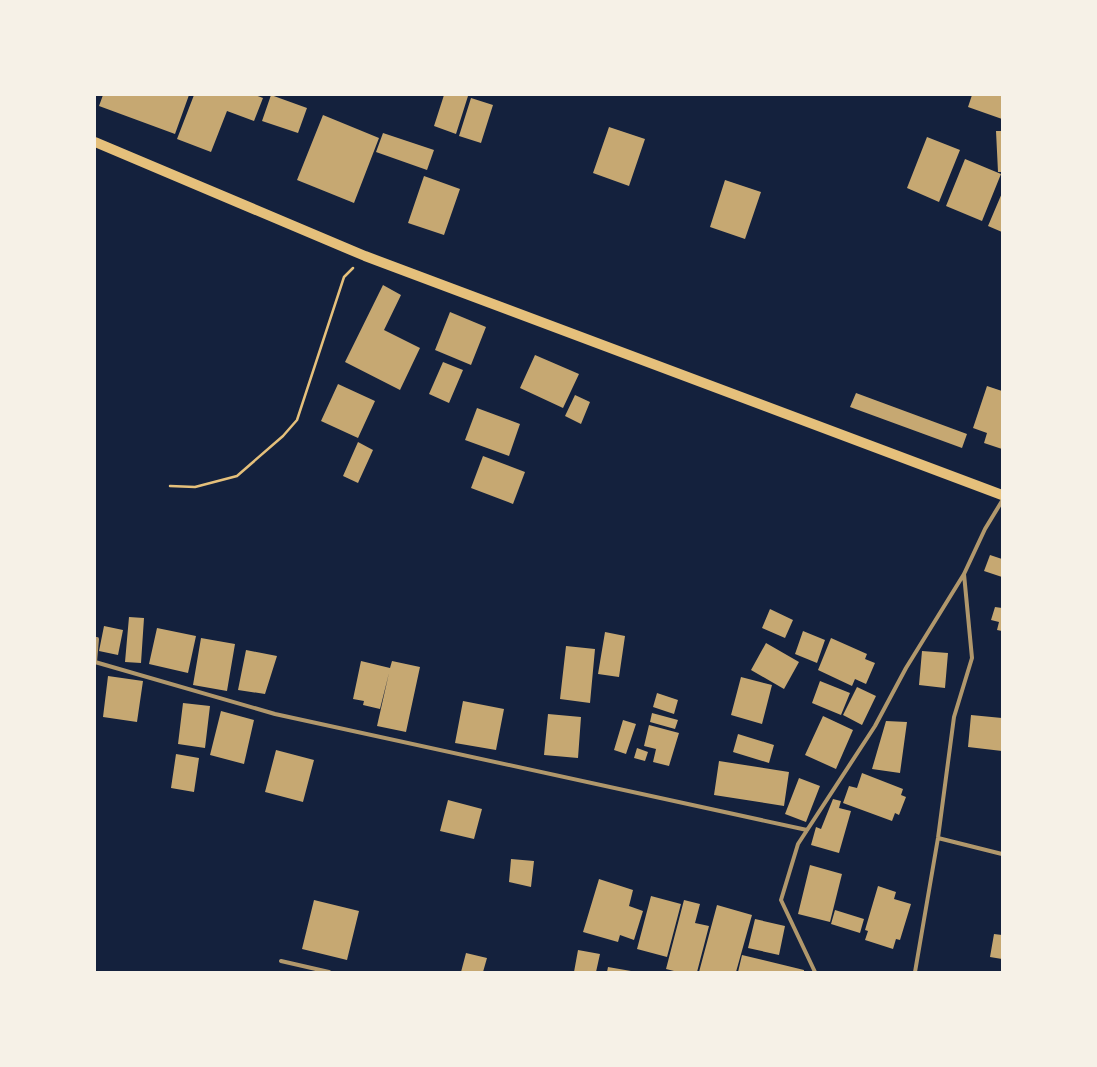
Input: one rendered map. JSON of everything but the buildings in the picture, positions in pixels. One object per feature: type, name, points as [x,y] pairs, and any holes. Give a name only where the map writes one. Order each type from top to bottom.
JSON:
[{"type":"main road","points":[[95,142],[365,256],[1002,495]]},
{"type":"street","points":[[815,972],[781,900],[798,844],[875,726],[906,668],[964,574],[985,529],[1002,502]]},
{"type":"street","points":[[915,972],[938,838],[954,717],[972,658],[964,574]]},
{"type":"street","points":[[95,639],[97,639],[95,662],[275,714],[807,830]]},
{"type":"street","points":[[938,838],[1002,854]]},
{"type":"street","points":[[281,961],[329,972]]},
{"type":"path","points":[[170,486],[195,487],[237,476],[282,436],[297,420],[344,277],[365,256]]}]
